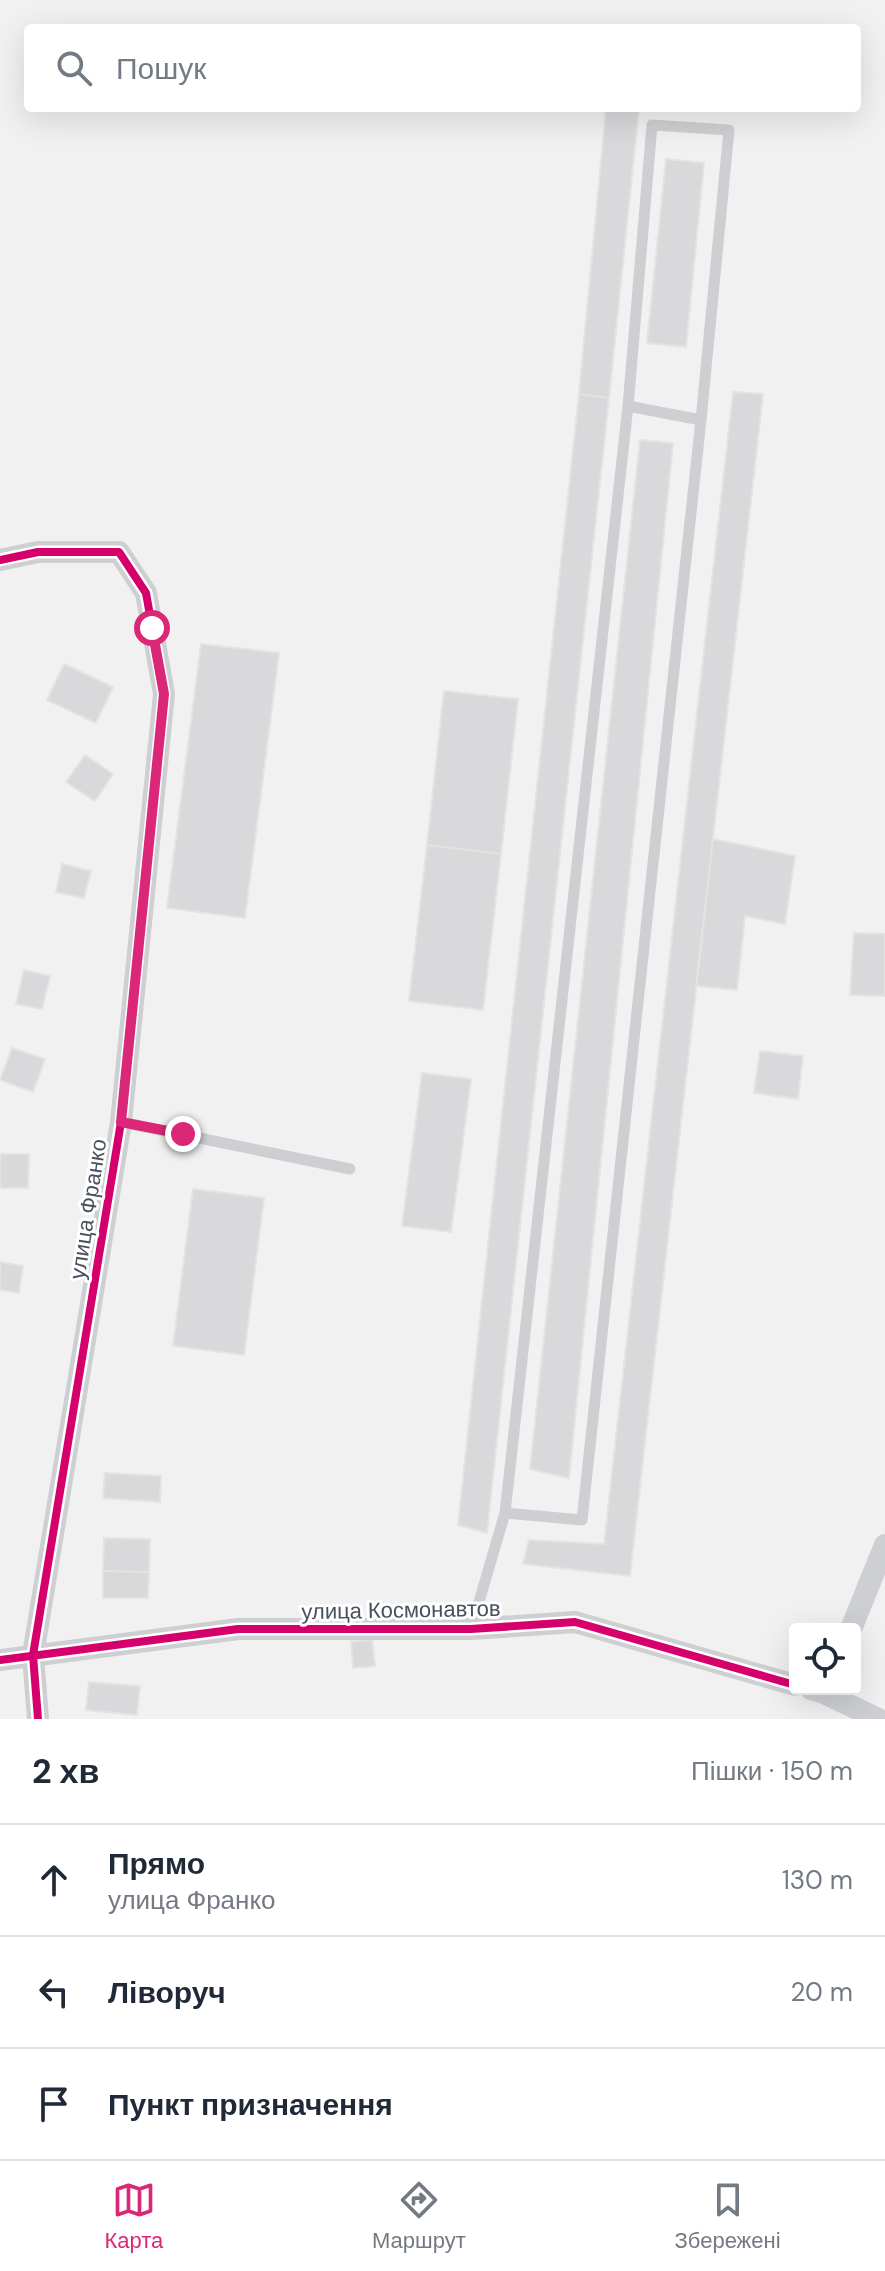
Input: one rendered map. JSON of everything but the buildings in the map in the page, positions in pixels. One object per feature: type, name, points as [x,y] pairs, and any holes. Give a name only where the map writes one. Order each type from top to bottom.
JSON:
[{"type":"street","name":"улица Франко","points":[[0,560],[38,552],[119,552],[146,593],[164,694],[121,1122],[33,1655],[38,1719]]},
{"type":"street","points":[[853,1623],[885,1545]]},
{"type":"street","name":"улица Космонавтов","points":[[0,1660],[238,1629],[471,1629],[575,1622],[789,1683]]},
{"type":"street","points":[[830,1695],[878,1719]]},
{"type":"lane","points":[[471,1629],[505,1513],[628,406],[652,125],[729,130],[701,420],[582,1520],[505,1513]]},
{"type":"lane","points":[[628,406],[701,420]]},
{"type":"lane","points":[[121,1122],[350,1169]]},
{"type":"cycle path","points":[[0,560],[38,552],[119,552],[146,593],[164,694],[121,1122],[33,1655],[38,1719]]},
{"type":"cycle path","points":[[0,1660],[238,1629],[471,1629],[575,1622],[789,1683]]},
{"type":"route","points":[[152,628],[164,694],[121,1122],[183,1134]]}]
